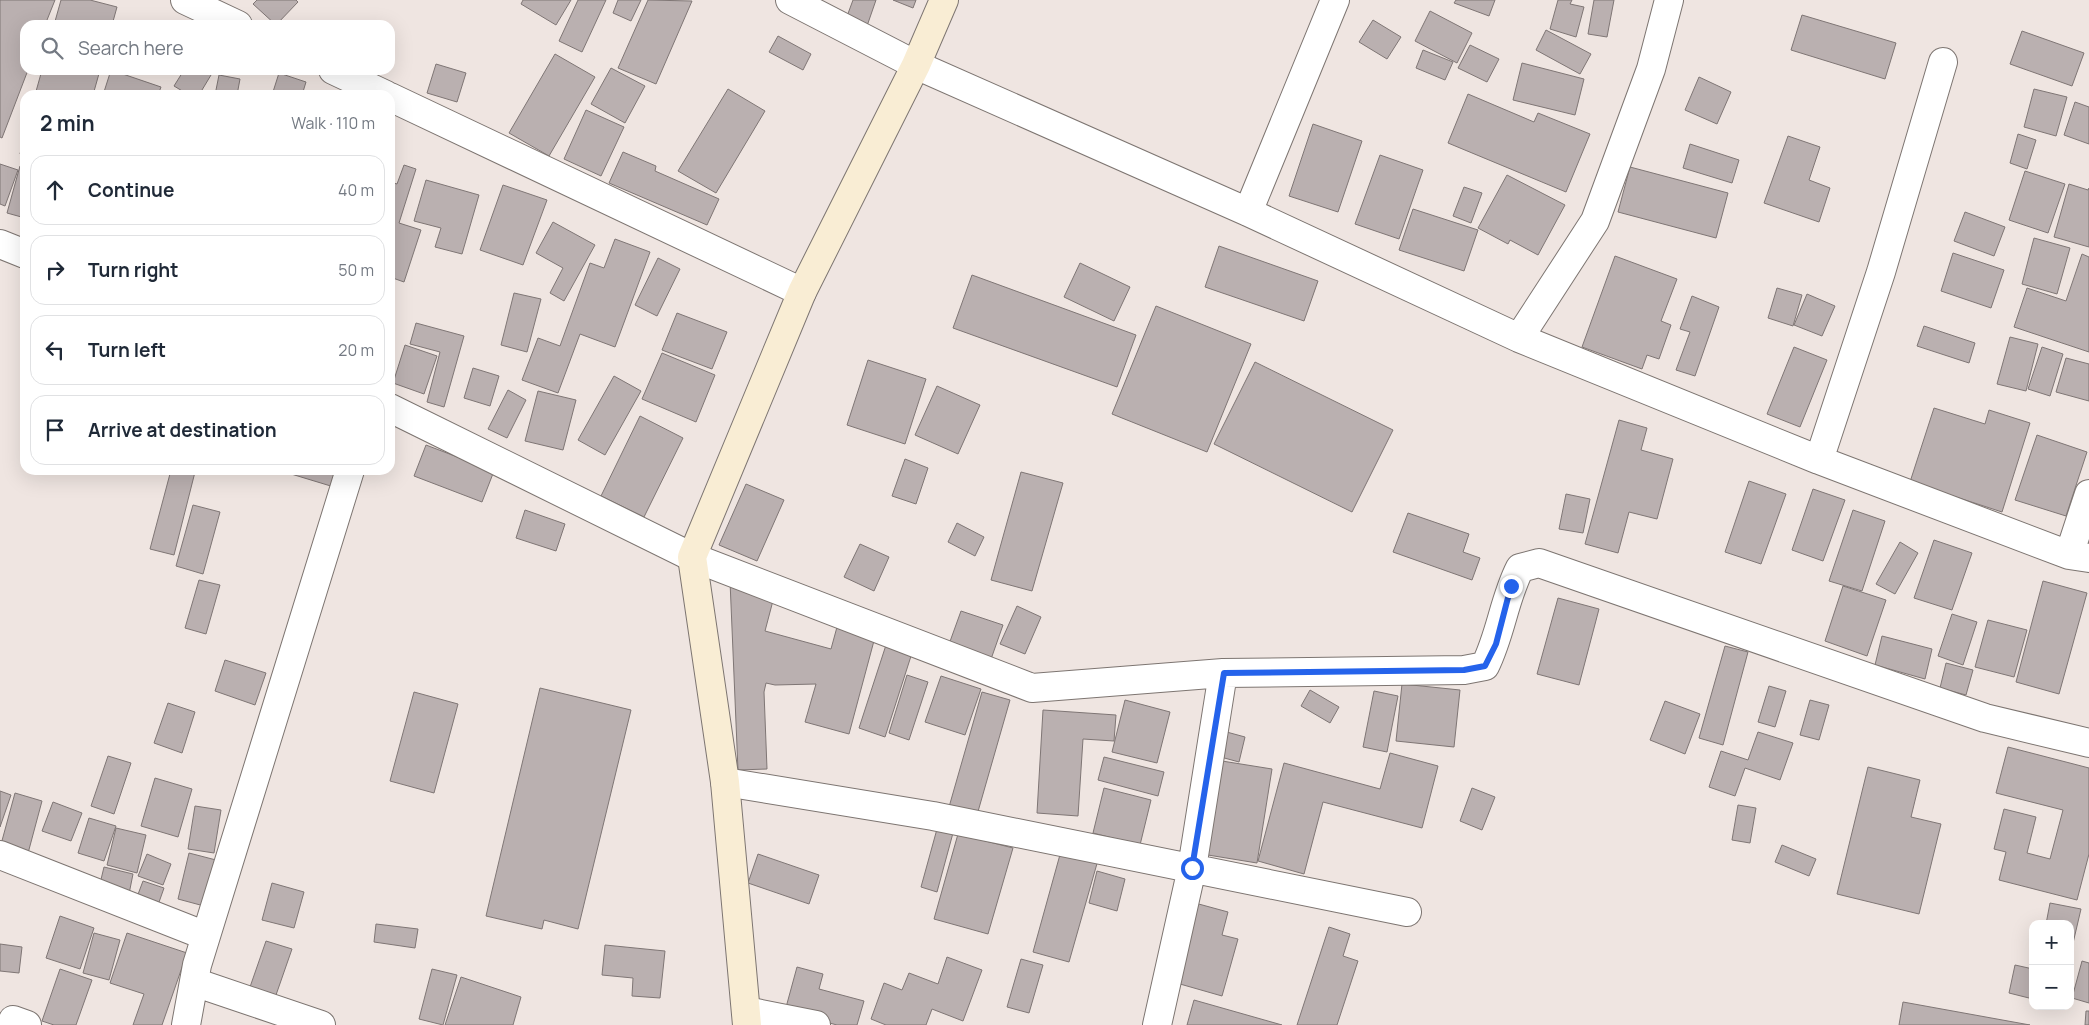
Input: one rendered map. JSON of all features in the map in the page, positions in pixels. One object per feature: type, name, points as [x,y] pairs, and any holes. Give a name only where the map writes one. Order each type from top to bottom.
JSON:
[{"type":"street","points":[[185,0],[227,20]]},
{"type":"street","points":[[790,0],[916,65],[1248,212],[1519,338],[1818,460],[2079,556],[2089,494]]},
{"type":"street","points":[[816,1025],[747,1018],[725,782],[692,557],[802,292],[916,65],[944,0]]},
{"type":"street","points":[[1248,212],[1335,0]]},
{"type":"street","points":[[1519,338],[1595,221],[1651,69],[1669,0]]},
{"type":"street","points":[[1818,460],[1881,272],[1943,62]]},
{"type":"street","points":[[344,75],[375,90]]},
{"type":"street","points":[[395,99],[802,292]]},
{"type":"street","points":[[0,244],[20,252]]},
{"type":"street","points":[[395,410],[692,557],[1032,688],[1224,673],[1464,670],[1485,666],[1496,644],[1511,586],[1520,568],[1539,563],[1985,718],[2089,742]]},
{"type":"street","points":[[186,1025],[194,982],[206,936],[348,475]]},
{"type":"street","points":[[1156,1025],[1192,868],[1224,673]]},
{"type":"street","points":[[725,782],[933,816],[1407,912]]},
{"type":"street","points":[[0,855],[206,936]]},
{"type":"street","points":[[194,982],[321,1025]]},
{"type":"building","points":[[0,0],[55,0],[47,20],[20,20],[20,75],[26,75],[2,138],[0,137]]},
{"type":"building","points":[[61,0],[90,0],[117,7],[113,20],[55,20]]},
{"type":"building","points":[[257,0],[296,0],[298,2],[281,20],[271,20],[253,4]]},
{"type":"building","points":[[523,0],[571,0],[556,25],[521,4]]},
{"type":"building","points":[[578,0],[606,0],[582,52],[559,41]]},
{"type":"building","points":[[618,0],[641,0],[631,21],[613,13]]},
{"type":"building","points":[[648,0],[692,1],[656,84],[618,68]]},
{"type":"building","points":[[853,0],[876,0],[867,26],[846,19]]},
{"type":"building","points":[[893,0],[916,0],[913,8]]},
{"type":"building","points":[[1456,0],[1495,0],[1489,16],[1454,3]]},
{"type":"building","points":[[1558,0],[1572,0],[1570,4],[1584,7],[1576,37],[1550,29]]},
{"type":"building","points":[[1594,0],[1614,0],[1607,37],[1588,34]]},
{"type":"building","points":[[1430,11],[1472,33],[1457,63],[1415,41]]},
{"type":"building","points":[[1802,15],[1896,43],[1885,79],[1791,50]]},
{"type":"building","points":[[1373,20],[1401,37],[1387,59],[1359,42]]},
{"type":"building","points":[[1546,30],[1591,54],[1580,74],[1536,50]]},
{"type":"building","points":[[2022,31],[2084,53],[2072,86],[2010,64]]},
{"type":"building","points":[[778,36],[811,54],[803,70],[769,52]]},
{"type":"building","points":[[1470,45],[1499,59],[1487,82],[1458,68]]},
{"type":"building","points":[[1423,50],[1453,62],[1445,80],[1416,68]]},
{"type":"building","points":[[555,54],[595,77],[549,156],[509,133]]},
{"type":"building","points":[[1522,63],[1584,79],[1575,115],[1513,100]]},
{"type":"building","points":[[436,64],[466,73],[457,102],[427,93]]},
{"type":"building","points":[[611,68],[645,86],[625,123],[591,104]]},
{"type":"building","points":[[41,75],[99,75],[94,90],[36,90]]},
{"type":"building","points":[[109,75],[126,75],[161,87],[160,90],[105,90]]},
{"type":"building","points":[[181,75],[211,75],[202,90],[181,90],[174,86]]},
{"type":"building","points":[[219,75],[240,79],[238,90],[216,90]]},
{"type":"building","points":[[278,75],[285,75],[306,82],[304,90],[274,90]]},
{"type":"building","points":[[1699,77],[1731,92],[1717,124],[1685,110]]},
{"type":"building","points":[[728,89],[765,111],[716,193],[678,171]]},
{"type":"building","points":[[2034,89],[2067,97],[2056,136],[2024,127]]},
{"type":"building","points":[[1468,94],[1534,122],[1538,113],[1590,134],[1566,192],[1448,143]]},
{"type":"building","points":[[2075,102],[2089,107],[2089,144],[2064,135]]},
{"type":"building","points":[[586,110],[624,127],[601,176],[564,159]]},
{"type":"building","points":[[1313,124],[1362,141],[1338,212],[1289,196]]},
{"type":"building","points":[[2018,134],[2036,140],[2027,169],[2010,163]]},
{"type":"building","points":[[1788,136],[1820,147],[1809,180],[1830,188],[1819,222],[1764,203]]},
{"type":"building","points":[[1690,144],[1739,160],[1732,183],[1683,168]]},
{"type":"building","points":[[623,152],[656,166],[655,171],[719,199],[707,225],[609,183]]},
{"type":"building","points":[[1380,155],[1423,170],[1399,239],[1355,224]]},
{"type":"building","points":[[0,164],[18,170],[5,206],[0,204]]},
{"type":"building","points":[[404,165],[416,169],[399,223],[421,230],[404,282],[395,279],[395,183],[397,184]]},
{"type":"building","points":[[20,166],[20,217],[7,213]]},
{"type":"building","points":[[1630,167],[1728,193],[1716,238],[1618,212]]},
{"type":"building","points":[[2025,171],[2065,184],[2048,233],[2009,220]]},
{"type":"building","points":[[1507,175],[1565,205],[1538,255],[1510,240],[1508,244],[1478,228]]},
{"type":"building","points":[[426,180],[479,195],[462,254],[435,247],[441,228],[414,221]]},
{"type":"building","points":[[2069,184],[2088,190],[2089,188],[2089,247],[2054,237]]},
{"type":"building","points":[[503,185],[547,200],[523,265],[480,250]]},
{"type":"building","points":[[1464,187],[1482,193],[1471,223],[1453,216]]},
{"type":"building","points":[[1413,209],[1478,230],[1464,271],[1399,250]]},
{"type":"building","points":[[1965,212],[2005,227],[1994,256],[1954,241]]},
{"type":"building","points":[[553,222],[595,245],[564,301],[550,293],[563,268],[536,253]]},
{"type":"building","points":[[2034,238],[2070,248],[2057,294],[2022,284]]},
{"type":"building","points":[[615,239],[650,252],[615,347],[580,334],[558,393],[522,380],[538,338],[560,346],[590,263],[604,268]]},
{"type":"building","points":[[1219,246],[1318,281],[1304,321],[1205,287]]},
{"type":"building","points":[[1953,253],[2004,270],[1991,308],[1941,291]]},
{"type":"building","points":[[2082,254],[2089,257],[2089,352],[2014,327],[2027,288],[2066,301]]},
{"type":"building","points":[[1615,256],[1677,279],[1661,321],[1671,325],[1659,359],[1647,355],[1642,369],[1582,347]]},
{"type":"building","points":[[658,258],[680,269],[657,316],[635,305]]},
{"type":"building","points":[[1080,263],[1130,287],[1114,321],[1064,297]]},
{"type":"building","points":[[972,275],[1136,335],[1117,387],[953,328]]},
{"type":"building","points":[[1777,288],[1802,295],[1793,326],[1768,318]]},
{"type":"building","points":[[514,293],[541,299],[527,352],[501,345]]},
{"type":"building","points":[[1807,294],[1835,306],[1822,336],[1794,325]]},
{"type":"building","points":[[1692,296],[1719,307],[1695,376],[1676,370],[1690,332],[1680,329]]},
{"type":"building","points":[[1156,306],[1251,344],[1207,452],[1112,414]]},
{"type":"building","points":[[677,313],[727,332],[712,369],[662,350]]},
{"type":"building","points":[[416,323],[464,336],[444,407],[427,402],[440,352],[410,344]]},
{"type":"building","points":[[1924,326],[1975,343],[1969,363],[1917,346]]},
{"type":"building","points":[[2010,337],[2038,344],[2026,391],[1997,384]]},
{"type":"building","points":[[405,345],[437,356],[424,394],[395,384],[395,377]]},
{"type":"building","points":[[1794,347],[1827,360],[1800,427],[1767,414]]},
{"type":"building","points":[[2042,347],[2063,354],[2050,396],[2028,389]]},
{"type":"building","points":[[662,353],[715,375],[696,422],[642,399]]},
{"type":"building","points":[[2066,358],[2089,364],[2089,401],[2056,392]]},
{"type":"building","points":[[868,360],[926,379],[905,444],[847,425]]},
{"type":"building","points":[[1255,362],[1393,430],[1352,512],[1214,444]]},
{"type":"building","points":[[473,368],[499,376],[490,406],[464,398]]},
{"type":"building","points":[[614,376],[641,391],[605,455],[578,440]]},
{"type":"building","points":[[937,386],[980,405],[958,454],[915,435]]},
{"type":"building","points":[[508,390],[526,400],[507,438],[488,429]]},
{"type":"building","points":[[538,391],[576,400],[563,450],[525,441]]},
{"type":"building","points":[[1934,408],[1985,424],[1989,410],[2030,423],[2002,512],[1910,482]]},
{"type":"building","points":[[640,416],[683,438],[644,517],[601,496]]},
{"type":"building","points":[[1619,420],[1647,428],[1641,450],[1673,459],[1657,519],[1629,512],[1618,553],[1585,544]]},
{"type":"building","points":[[2037,435],[2087,452],[2066,516],[2015,500]]},
{"type":"building","points":[[426,445],[494,471],[482,502],[414,476]]},
{"type":"building","points":[[905,459],[928,468],[916,504],[892,496]]},
{"type":"building","points":[[1021,472],[1063,483],[1032,591],[991,580]]},
{"type":"building","points":[[170,475],[194,475],[174,555],[150,549]]},
{"type":"building","points":[[294,475],[338,475],[334,487]]},
{"type":"building","points":[[1749,481],[1786,494],[1761,564],[1725,552]]},
{"type":"building","points":[[746,484],[784,500],[757,561],[719,545]]},
{"type":"building","points":[[1813,489],[1845,500],[1823,561],[1792,550]]},
{"type":"building","points":[[1566,494],[1590,499],[1583,533],[1559,529]]},
{"type":"building","points":[[193,505],[220,512],[203,574],[176,566]]},
{"type":"building","points":[[525,510],[565,524],[556,551],[516,538]]},
{"type":"building","points":[[1853,510],[1885,521],[1862,591],[1829,581]]},
{"type":"building","points":[[1408,513],[1469,534],[1463,552],[1480,558],[1472,580],[1393,552]]},
{"type":"building","points":[[957,523],[984,537],[975,556],[948,542]]},
{"type":"building","points":[[1934,540],[1972,553],[1952,610],[1914,598]]},
{"type":"building","points":[[1900,542],[1918,553],[1895,594],[1876,584]]},
{"type":"building","points":[[860,544],[889,557],[874,591],[844,577]]},
{"type":"building","points":[[199,580],[220,585],[206,634],[185,628]]},
{"type":"building","points":[[730,581],[775,593],[765,631],[831,649],[837,627],[875,637],[849,734],[805,722],[816,684],[775,685],[766,683],[764,692],[767,769],[738,770]]},
{"type":"building","points":[[2043,581],[2087,593],[2059,694],[2016,682]]},
{"type":"building","points":[[1843,586],[1886,600],[1867,656],[1825,641]]},
{"type":"building","points":[[1558,598],[1599,609],[1579,685],[1537,674]]},
{"type":"building","points":[[1017,606],[1041,617],[1025,654],[1000,644]]},
{"type":"building","points":[[961,611],[1003,625],[990,662],[948,647]]},
{"type":"building","points":[[1952,614],[1977,622],[1963,665],[1938,656]]},
{"type":"building","points":[[1988,620],[2027,630],[2014,677],[1975,667]]},
{"type":"building","points":[[1882,636],[1932,649],[1925,679],[1875,665]]},
{"type":"building","points":[[886,645],[912,653],[885,737],[859,728]]},
{"type":"building","points":[[1725,646],[1748,652],[1723,745],[1699,738]]},
{"type":"building","points":[[225,660],[266,673],[255,705],[215,691]]},
{"type":"building","points":[[1946,663],[1973,670],[1966,695],[1940,688]]},
{"type":"building","points":[[907,675],[928,682],[909,740],[889,733]]},
{"type":"building","points":[[941,676],[981,689],[965,735],[925,722]]},
{"type":"building","points":[[1402,684],[1460,690],[1454,747],[1396,741]]},
{"type":"building","points":[[1769,686],[1786,691],[1775,727],[1758,722]]},
{"type":"building","points":[[540,688],[631,710],[578,929],[544,920],[542,929],[486,916]]},
{"type":"building","points":[[1310,690],[1339,707],[1330,723],[1301,706]]},
{"type":"building","points":[[1374,691],[1398,696],[1387,752],[1363,747]]},
{"type":"building","points":[[414,692],[458,704],[434,793],[390,781]]},
{"type":"building","points":[[982,692],[1010,700],[977,815],[949,807]]},
{"type":"building","points":[[1125,700],[1170,712],[1157,763],[1112,752]]},
{"type":"building","points":[[1810,700],[1829,705],[1819,740],[1800,735]]},
{"type":"building","points":[[1665,701],[1700,714],[1685,754],[1650,740]]},
{"type":"building","points":[[168,703],[195,712],[182,753],[154,743]]},
{"type":"building","points":[[1043,710],[1116,715],[1114,741],[1083,739],[1078,816],[1037,813]]},
{"type":"building","points":[[1223,731],[1245,737],[1239,762],[1217,756]]},
{"type":"building","points":[[1758,732],[1793,743],[1780,780],[1745,768],[1735,796],[1709,787],[1721,751],[1748,760]]},
{"type":"building","points":[[2008,747],[2089,768],[2089,854],[2077,900],[1999,880],[2006,852],[1994,849],[2004,809],[2036,817],[2027,853],[2050,859],[2063,810],[1996,793]]},
{"type":"building","points":[[1390,753],[1438,766],[1422,828],[1323,802],[1304,874],[1258,861],[1284,763],[1380,789]]},
{"type":"building","points":[[108,756],[131,763],[114,814],[91,806]]},
{"type":"building","points":[[1104,757],[1164,772],[1158,796],[1098,780]]},
{"type":"building","points":[[1222,761],[1272,769],[1257,863],[1208,855]]},
{"type":"building","points":[[1868,767],[1920,780],[1911,817],[1941,824],[1919,914],[1837,894]]},
{"type":"building","points":[[155,778],[192,789],[178,837],[141,826]]},
{"type":"building","points":[[1104,788],[1151,800],[1140,845],[1093,833]]},
{"type":"building","points":[[1472,788],[1495,797],[1482,830],[1460,821]]},
{"type":"building","points":[[0,791],[11,795],[0,827]]},
{"type":"building","points":[[15,793],[42,801],[27,857],[0,848]]},
{"type":"building","points":[[53,802],[82,813],[71,841],[42,831]]},
{"type":"building","points":[[1738,805],[1756,808],[1750,843],[1732,840]]},
{"type":"building","points":[[195,806],[221,810],[214,853],[188,849]]},
{"type":"building","points":[[89,818],[116,826],[104,861],[78,853]]},
{"type":"building","points":[[116,828],[146,835],[137,873],[107,865]]},
{"type":"building","points":[[937,829],[953,833],[937,892],[921,887]]},
{"type":"building","points":[[958,834],[1013,848],[988,934],[934,919]]},
{"type":"building","points":[[1782,845],[1816,859],[1809,876],[1775,862]]},
{"type":"building","points":[[1061,851],[1098,860],[1069,962],[1033,952]]},
{"type":"building","points":[[189,853],[216,860],[204,906],[178,899]]},
{"type":"building","points":[[147,854],[171,864],[163,885],[138,876]]},
{"type":"building","points":[[758,854],[819,875],[809,904],[748,883]]},
{"type":"building","points":[[104,867],[133,874],[128,899],[98,892]]},
{"type":"building","points":[[1097,871],[1125,879],[1117,911],[1089,903]]},
{"type":"building","points":[[143,881],[164,888],[158,905],[137,897]]},
{"type":"building","points":[[272,883],[304,892],[294,928],[262,920]]},
{"type":"building","points":[[1195,903],[1228,912],[1222,935],[1238,939],[1222,996],[1173,982]]},
{"type":"building","points":[[2050,903],[2081,909],[2074,939],[2074,920],[2047,920]]},
{"type":"building","points":[[60,916],[94,928],[80,969],[46,958]]},
{"type":"building","points":[[376,924],[418,929],[415,948],[374,942]]},
{"type":"building","points":[[1329,927],[1350,934],[1343,956],[1358,961],[1337,1025],[1297,1025]]},
{"type":"building","points":[[94,933],[120,940],[109,980],[83,973]]},
{"type":"building","points":[[127,933],[187,953],[162,1025],[133,1025],[144,994],[110,983]]},
{"type":"building","points":[[266,941],[292,949],[276,995],[250,987]]},
{"type":"building","points":[[0,944],[22,947],[19,973],[0,971]]},
{"type":"building","points":[[605,945],[665,951],[660,998],[632,996],[633,978],[602,975]]},
{"type":"building","points":[[947,957],[982,970],[963,1021],[932,1009],[926,1025],[886,1025],[871,1019],[884,983],[902,990],[909,973],[938,984]]},
{"type":"building","points":[[1021,959],[1043,965],[1029,1013],[1007,1007]]},
{"type":"building","points":[[2082,961],[2089,963],[2089,1003],[2074,999],[2074,991]]},
{"type":"building","points":[[2015,965],[2029,968],[2029,998],[2009,993]]},
{"type":"building","points":[[797,967],[823,974],[819,989],[864,1001],[857,1025],[837,1025],[785,1011]]},
{"type":"building","points":[[60,969],[92,980],[76,1025],[54,1025],[42,1021]]},
{"type":"building","points":[[432,969],[457,975],[443,1025],[419,1019]]},
{"type":"building","points":[[461,977],[521,997],[513,1025],[445,1025]]},
{"type":"building","points":[[1194,1000],[1282,1025],[1187,1025]]},
{"type":"building","points":[[1903,1002],[2030,1025],[1899,1025]]},
{"type":"building","points":[[2086,1011],[2089,1011],[2089,1025],[2085,1025]]},
{"type":"route","points":[[1192,868],[1224,673],[1464,670],[1485,666],[1496,644],[1511,586]]}]
